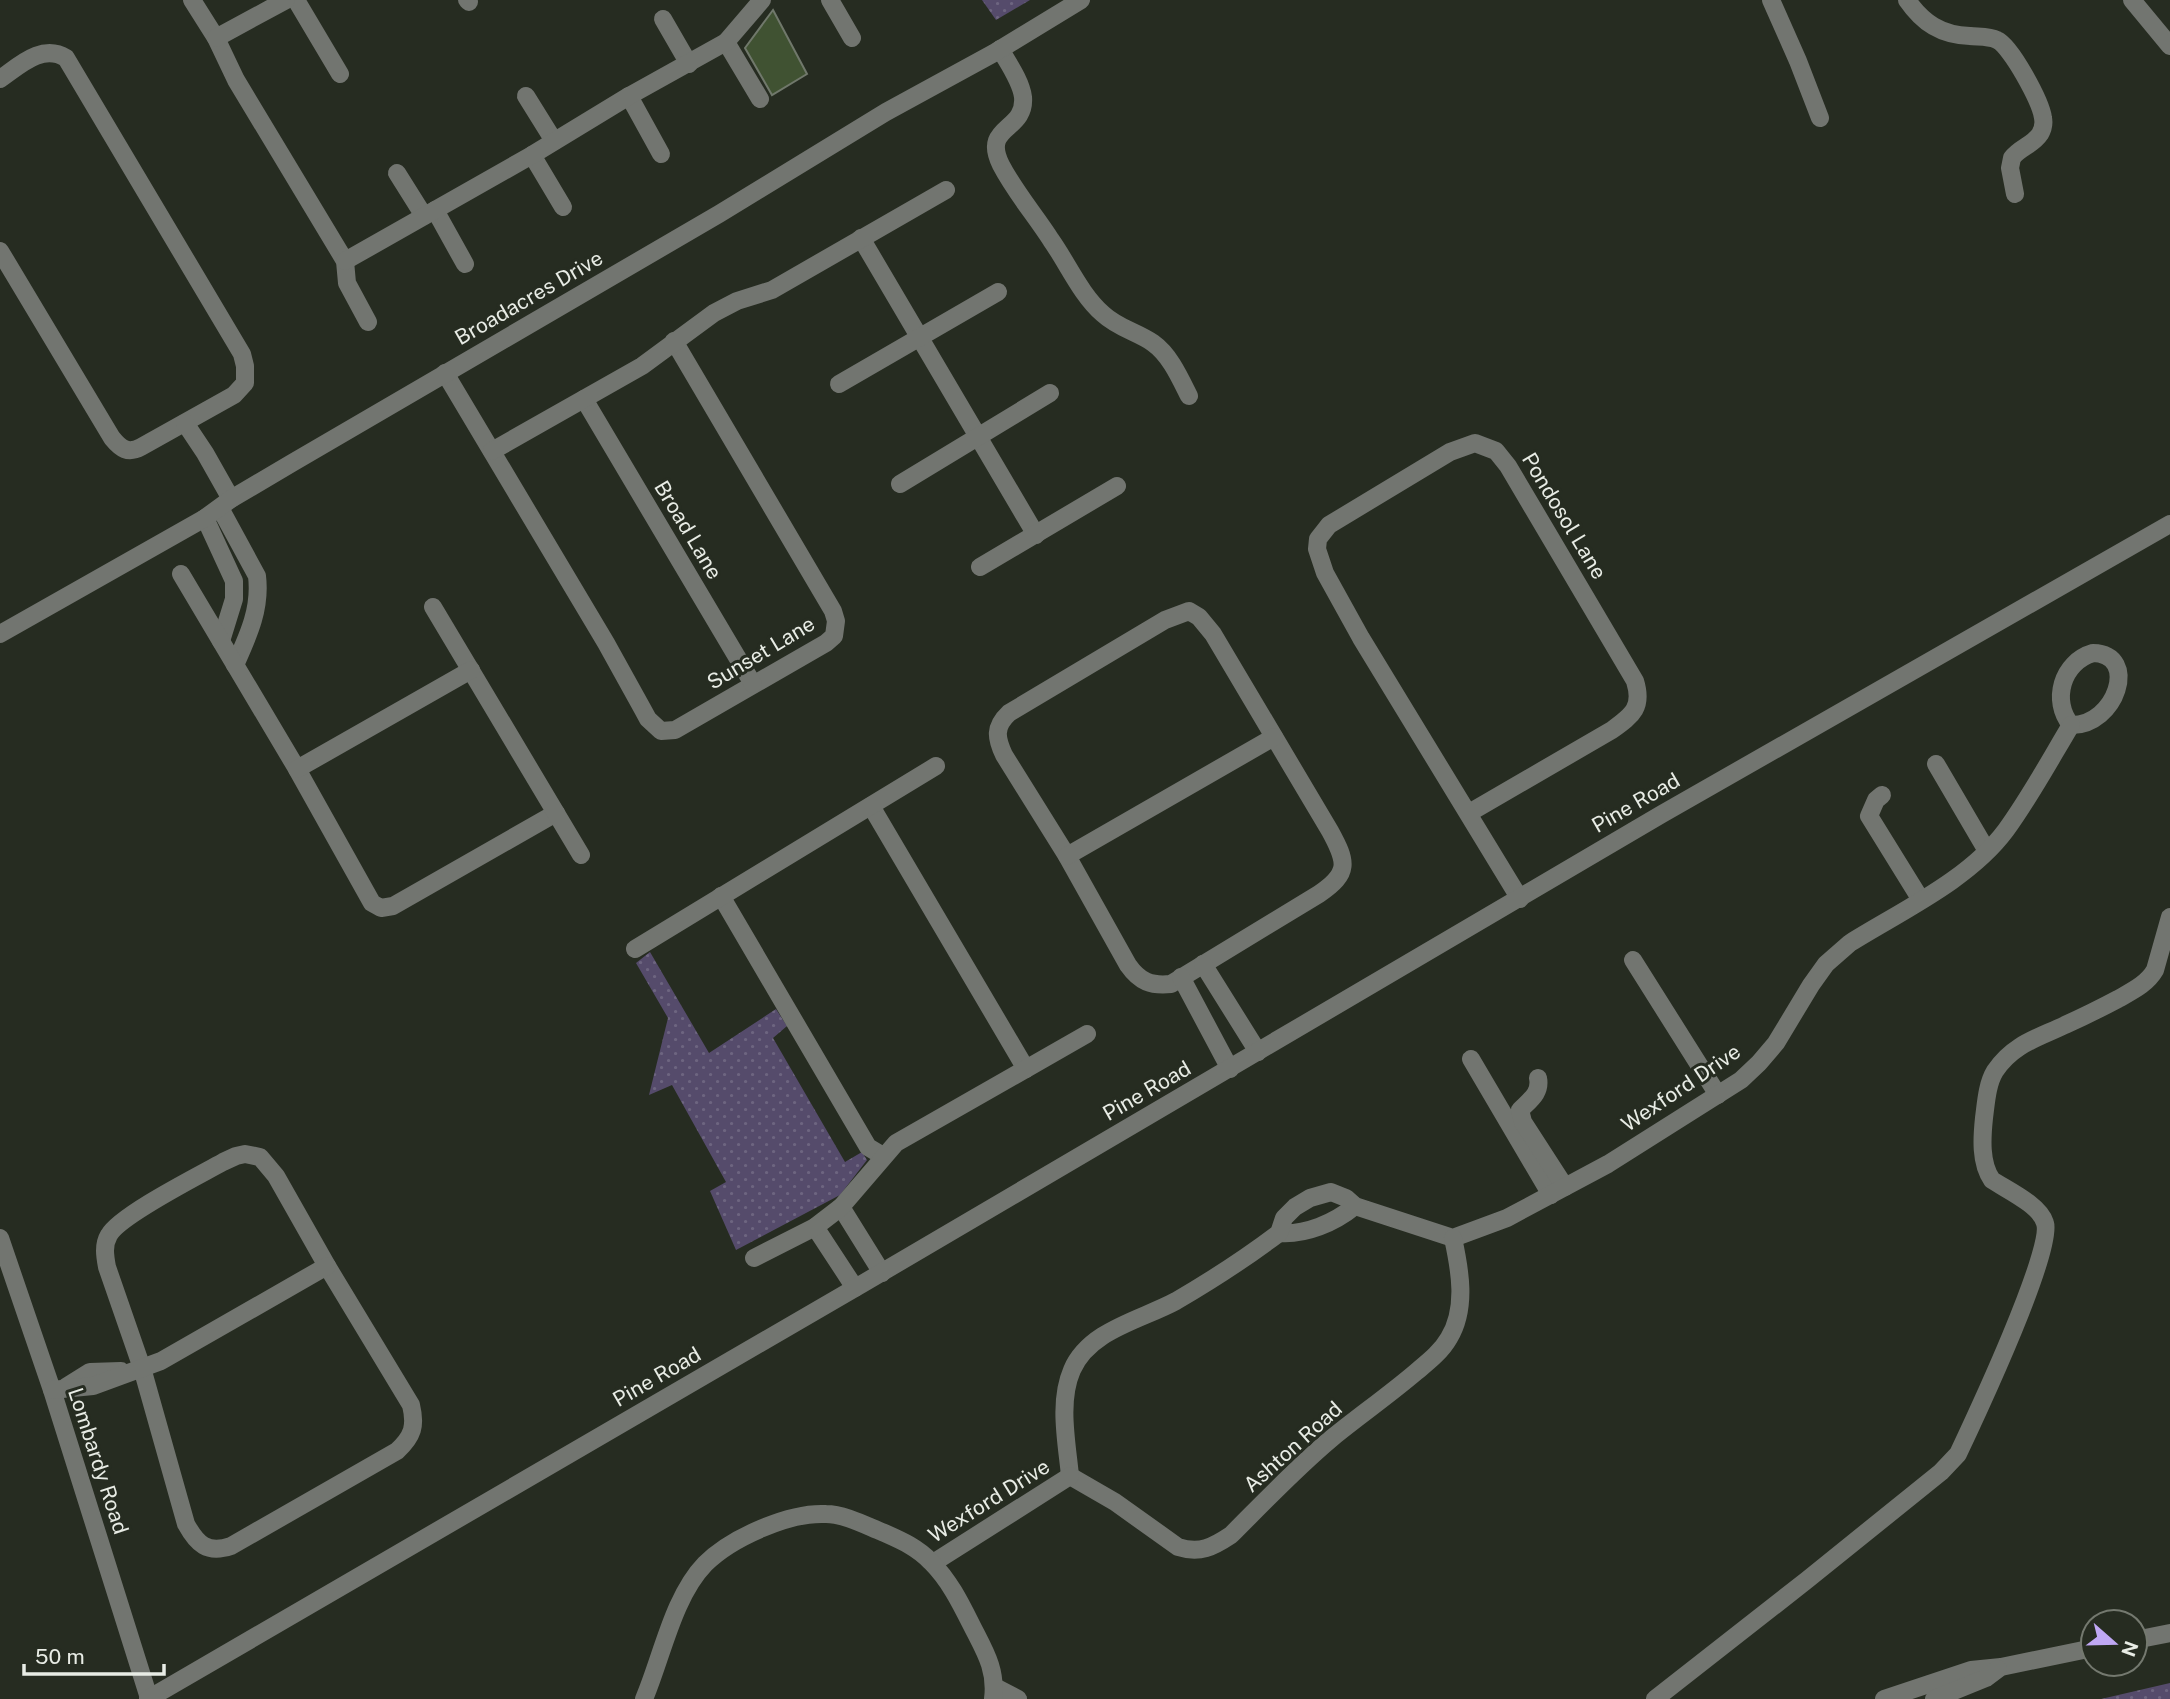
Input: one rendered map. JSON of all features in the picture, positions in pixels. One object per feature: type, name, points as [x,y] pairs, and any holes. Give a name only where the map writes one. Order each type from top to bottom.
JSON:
[{"type":"street","points":[[192,0],[216,38],[236,80],[345,261],[348,283],[368,322]]},
{"type":"street","points":[[216,38],[286,0]]},
{"type":"street","points":[[296,0],[340,74]]},
{"type":"street","points":[[345,261],[726,42],[762,0]]},
{"type":"street","points":[[830,0],[852,38]]},
{"type":"street","name":"Broadacres Drive","points":[[0,634],[205,518],[444,373],[1081,0]]},
{"type":"street","points":[[1771,0],[1820,118]]},
{"type":"street","points":[[1907,0],[1919,16],[1934,28],[1961,36],[1993,38],[2012,54],[2043,120],[2040,135],[2011,158],[2015,194]]},
{"type":"street","points":[[2133,0],[2170,46]]},
{"type":"street","points":[[663,19],[688,64]]},
{"type":"street","points":[[726,42],[760,99]]},
{"type":"street","points":[[1000,49],[1023,95],[1022,110],[1017,119],[997,139],[996,152],[1001,164],[1091,301],[1125,331],[1154,344],[1178,373],[1189,396]]},
{"type":"street","points":[[0,79],[33,57],[52,52],[66,58],[242,354],[246,383],[241,390],[184,424],[136,450],[123,450],[0,251]]},
{"type":"street","points":[[526,96],[554,141]]},
{"type":"street","points":[[628,96],[661,154]]},
{"type":"street","points":[[532,155],[562,207]]},
{"type":"street","points":[[397,173],[430,213],[465,264]]},
{"type":"street","points":[[492,451],[649,362],[674,341],[727,305],[772,290],[946,190]]},
{"type":"street","points":[[861,238],[1036,536]]},
{"type":"street","points":[[839,384],[998,292]]},
{"type":"street","name":"Sunset Lane","points":[[444,373],[642,708],[656,727],[667,731],[683,727],[825,643],[834,636],[836,621],[833,611],[674,341]]},
{"type":"street","points":[[900,484],[1050,393]]},
{"type":"street","name":"Broad Lane","points":[[584,399],[753,684]]},
{"type":"street","points":[[184,424],[205,453],[257,576],[255,617],[235,665]]},
{"type":"street","name":"Pondosol Lane","points":[[1469,813],[1627,720],[1636,708],[1639,693],[1635,681],[1508,466],[1496,451],[1475,443],[1450,452],[1329,525],[1318,539],[1317,549],[1325,573],[1361,638],[1520,899]]},
{"type":"street","points":[[980,567],[1117,486]]},
{"type":"street","points":[[205,518],[234,581],[234,599],[220,641]]},
{"type":"street","name":"Pine Road","points":[[149,1699],[1674,807],[2170,524]]},
{"type":"street","points":[[181,574],[297,769],[372,904],[381,908],[393,906],[556,813]]},
{"type":"street","points":[[433,607],[581,855]]},
{"type":"street","points":[[1189,611],[1207,625],[1342,853],[1344,862],[1343,871],[1332,885],[1320,894],[1171,984],[1159,985],[1141,980],[1134,974],[1067,856],[1004,755],[997,737],[999,725],[1009,713],[1166,620],[1189,611]]},
{"type":"street","points":[[297,769],[471,670]]},
{"type":"street","name":"Wexford Drive","points":[[644,1699],[688,1588],[706,1564],[756,1531],[787,1519],[832,1514],[901,1540],[933,1563],[1070,1476],[1065,1397],[1071,1372],[1082,1353],[1107,1333],[1172,1303],[1222,1273],[1279,1233],[1287,1213],[1310,1198],[1323,1193],[1339,1194],[1355,1206],[1452,1238],[1494,1223],[1619,1158],[1741,1080],[1776,1043],[1811,985],[1833,958],[1850,943],[1948,883],[1987,851],[2006,831],[2071,725]]},
{"type":"street","points":[[1067,856],[1274,737]]},
{"type":"street","points":[[1936,764],[1987,851]]},
{"type":"street","points":[[635,949],[936,766]]},
{"type":"street","points":[[1882,795],[1872,806],[1869,816],[1921,900]]},
{"type":"street","points":[[871,806],[1026,1069]]},
{"type":"street","points":[[721,896],[868,1147],[883,1156]]},
{"type":"street","points":[[1655,1699],[1941,1472],[1958,1454],[2037,1272],[2047,1233],[2038,1210],[1987,1174],[1983,1157],[1984,1122],[1994,1073],[2008,1056],[2029,1040],[2102,1008],[2151,978],[2170,917]]},
{"type":"street","points":[[1633,960],[1718,1095]]},
{"type":"street","points":[[1203,964],[1258,1052]]},
{"type":"street","points":[[1181,977],[1230,1069]]},
{"type":"street","points":[[754,1258],[815,1227],[841,1207],[896,1143],[1087,1034]]},
{"type":"street","points":[[1471,1059],[1558,1191]]},
{"type":"street","points":[[1538,1077],[1538,1092],[1520,1110],[1520,1115],[1558,1191]]},
{"type":"street","points":[[245,1154],[254,1155],[267,1163],[276,1176],[327,1266],[411,1405],[413,1429],[397,1451],[231,1546],[214,1549],[199,1543],[186,1524],[136,1370],[107,1266],[104,1252],[106,1241],[118,1223],[223,1162],[245,1154]]},
{"type":"street","name":"Wexford Drive","points":[[1279,1233],[1292,1235],[1311,1230],[1344,1215],[1355,1206]]},
{"type":"street","points":[[841,1207],[881,1273]]},
{"type":"street","points":[[815,1227],[855,1288]]},
{"type":"street","name":"Lombardy Road","points":[[0,1238],[59,1388],[149,1699]]},
{"type":"street","name":"Ashton Road","points":[[1070,1476],[1115,1502],[1178,1547],[1200,1551],[1220,1542],[1231,1535],[1324,1445],[1436,1356],[1444,1346],[1450,1336],[1460,1301],[1458,1261],[1452,1238]]},
{"type":"street","points":[[59,1388],[93,1386],[173,1356],[327,1266]]},
{"type":"street","points":[[933,1563],[951,1586],[986,1655],[993,1671],[994,1693],[1018,1699]]},
{"type":"street","points":[[2149,1637],[2170,1633]]},
{"type":"street","points":[[1884,1699],[1971,1670],[2001,1667],[2079,1651]]},
{"type":"street","points":[[1934,1699],[1986,1678],[2001,1667]]},
{"type":"shaded area","points":[[982,0],[1030,0],[996,20]]},
{"type":"shaded area","points":[[650,952],[709,1053],[776,1009],[787,1026],[773,1038],[845,1162],[862,1152],[867,1160],[840,1195],[736,1250],[710,1191],[726,1182],[672,1085],[649,1095],[668,1018],[636,963]]},
{"type":"shaded area","points":[[2170,1683],[2170,1699],[2101,1699]]},
{"type":"building","points":[[773,10],[807,74],[772,95],[745,48]]}]
